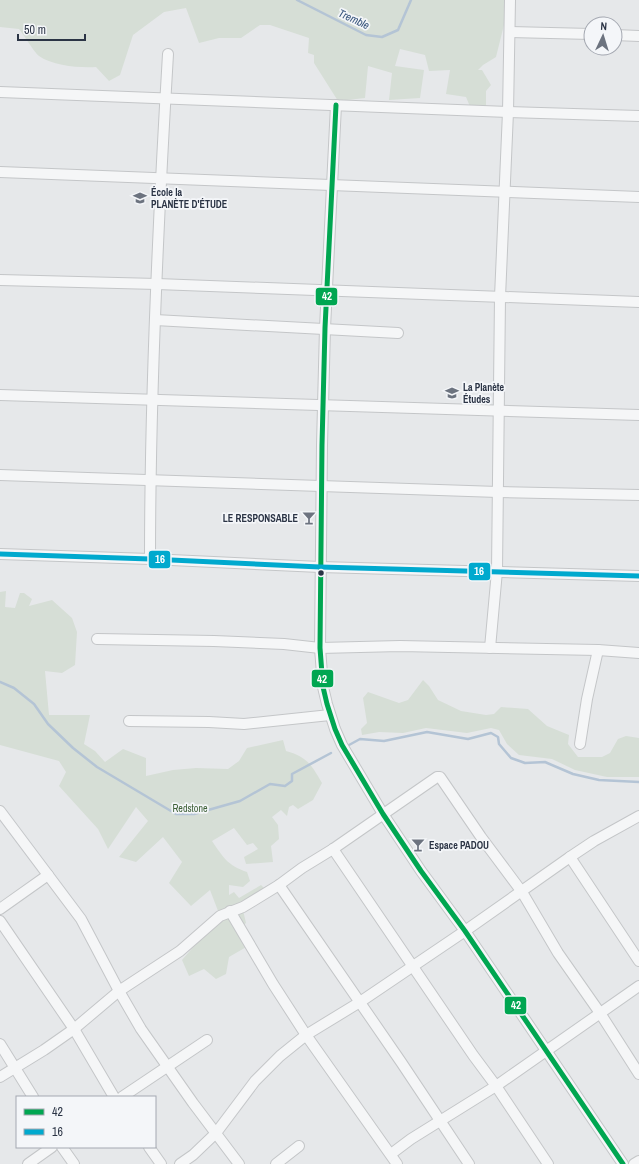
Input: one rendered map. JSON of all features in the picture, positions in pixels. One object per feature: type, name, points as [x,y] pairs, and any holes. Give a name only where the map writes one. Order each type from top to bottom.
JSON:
[{"type":"street","points":[[490,648],[497,571],[500,297],[508,112],[510,0]]},
{"type":"street","points":[[510,32],[583,34]]},
{"type":"street","points":[[623,35],[639,36]]},
{"type":"street","points":[[150,559],[152,399],[161,179],[168,54]]},
{"type":"street","points":[[0,92],[639,116]]},
{"type":"street","points":[[336,105],[325,328],[320,568],[320,648],[323,687],[330,715],[342,745],[383,814],[465,931],[623,1164]]},
{"type":"street","points":[[0,172],[639,197]]},
{"type":"street","points":[[0,280],[157,284],[639,302]]},
{"type":"street","points":[[155,320],[398,333]]},
{"type":"street","points":[[0,394],[639,414]]},
{"type":"street","points":[[0,476],[639,495]]},
{"type":"street","points":[[0,554],[150,559],[320,568],[497,571],[639,576]]},
{"type":"street","points":[[97,639],[214,641],[284,644],[320,648],[400,646],[598,650],[639,653]]},
{"type":"street","points":[[580,744],[587,699],[598,650]]},
{"type":"street","points":[[129,721],[244,724],[330,715]]},
{"type":"street","points":[[0,1077],[44,1050],[74,1029],[119,991],[180,951],[220,916],[243,907],[279,885],[435,777],[440,778],[522,892],[558,953],[600,1013],[639,1074]]},
{"type":"street","points":[[0,811],[81,920],[141,1029],[239,1164]]},
{"type":"street","points":[[180,1164],[193,1155],[216,1133],[255,1081],[280,1056],[306,1035],[360,1002],[412,965],[522,892],[594,841],[639,816]]},
{"type":"street","points":[[333,849],[548,1164]]},
{"type":"street","points":[[570,857],[639,961]]},
{"type":"street","points":[[0,909],[48,874]]},
{"type":"street","points":[[279,885],[469,1164]]},
{"type":"street","points":[[230,911],[273,984],[306,1035],[397,1164]]},
{"type":"street","points":[[0,922],[74,1029],[113,1096]]},
{"type":"street","points":[[390,1154],[411,1139],[496,1086],[639,986]]},
{"type":"street","points":[[124,1096],[208,1040]]},
{"type":"street","points":[[0,1044],[32,1096]]},
{"type":"street","points":[[276,1164],[299,1146]]},
{"type":"street","points":[[28,1164],[51,1148]]},
{"type":"street","points":[[63,1148],[74,1164]]},
{"type":"street","points":[[150,1148],[161,1164]]},
{"type":"street","points":[[634,1164],[639,1161]]},
{"type":"green space","points":[[0,0],[506,0],[504,25],[496,57],[478,70],[482,70],[491,85],[486,91],[486,106],[471,109],[466,97],[446,94],[450,70],[429,71],[425,55],[400,49],[395,66],[424,70],[420,98],[389,100],[392,73],[368,66],[365,98],[338,101],[314,63],[314,55],[308,53],[309,38],[270,25],[260,25],[241,38],[219,38],[199,43],[186,8],[164,12],[133,35],[120,75],[109,81],[96,67],[75,67],[59,64],[39,56],[19,29],[0,27]]},
{"type":"green space","name":"Redstone","points":[[6,591],[5,607],[15,608],[20,593],[24,593],[32,599],[29,606],[52,600],[72,618],[77,632],[75,665],[62,673],[45,671],[49,715],[90,715],[84,744],[95,751],[105,762],[123,749],[146,758],[146,776],[173,770],[196,768],[228,769],[239,761],[247,748],[283,740],[286,751],[299,756],[308,762],[322,783],[313,800],[298,809],[293,805],[289,807],[287,816],[281,810],[272,817],[278,825],[279,839],[271,846],[273,862],[246,864],[244,857],[258,849],[253,843],[247,845],[234,828],[212,841],[226,860],[247,872],[250,881],[243,887],[229,885],[229,895],[234,892],[239,898],[261,885],[267,891],[242,906],[246,923],[241,927],[248,946],[229,957],[226,974],[216,979],[204,969],[189,976],[182,960],[220,916],[210,890],[191,906],[169,883],[182,862],[163,837],[136,862],[119,857],[148,821],[136,807],[108,849],[98,829],[59,786],[66,772],[59,761],[0,745],[0,592]]},
{"type":"green space","points":[[423,680],[438,700],[461,711],[486,715],[494,714],[501,707],[528,709],[547,726],[569,735],[568,744],[578,757],[602,757],[610,753],[618,739],[626,736],[639,738],[639,777],[607,777],[575,770],[552,759],[519,755],[507,744],[499,730],[491,728],[467,733],[426,728],[403,733],[379,732],[362,735],[361,729],[367,723],[363,698],[368,692],[399,703],[408,700]]},
{"type":"waterway","name":"Tremble","points":[[297,0],[366,35],[382,37],[398,30],[411,0]]},
{"type":"waterway","points":[[0,682],[14,688],[34,704],[48,724],[73,748],[97,767],[176,814],[194,814],[240,801],[270,784],[285,786],[292,781],[292,774],[331,753]]},
{"type":"waterway","points":[[349,745],[360,739],[384,741],[427,732],[468,739],[491,733],[498,737],[499,744],[511,758],[525,763],[545,762],[573,774],[599,780],[639,782]]},
{"type":"transit line","name":"42","points":[[336,105],[325,328],[322,445],[320,648],[323,687],[327,704],[342,745],[383,814],[421,871],[465,931],[623,1164]]},
{"type":"transit line","name":"16","points":[[0,554],[320,567],[639,576]]},
{"type":"place","name":"École la PLANÈTE D'ÉTUDE","points":[[140,198]]},
{"type":"place","name":"La Planète Études","points":[[452,393]]},
{"type":"place","name":"LE RESPONSABLE","points":[[309,518]]},
{"type":"place","name":"Espace PADOU","points":[[418,845]]}]
